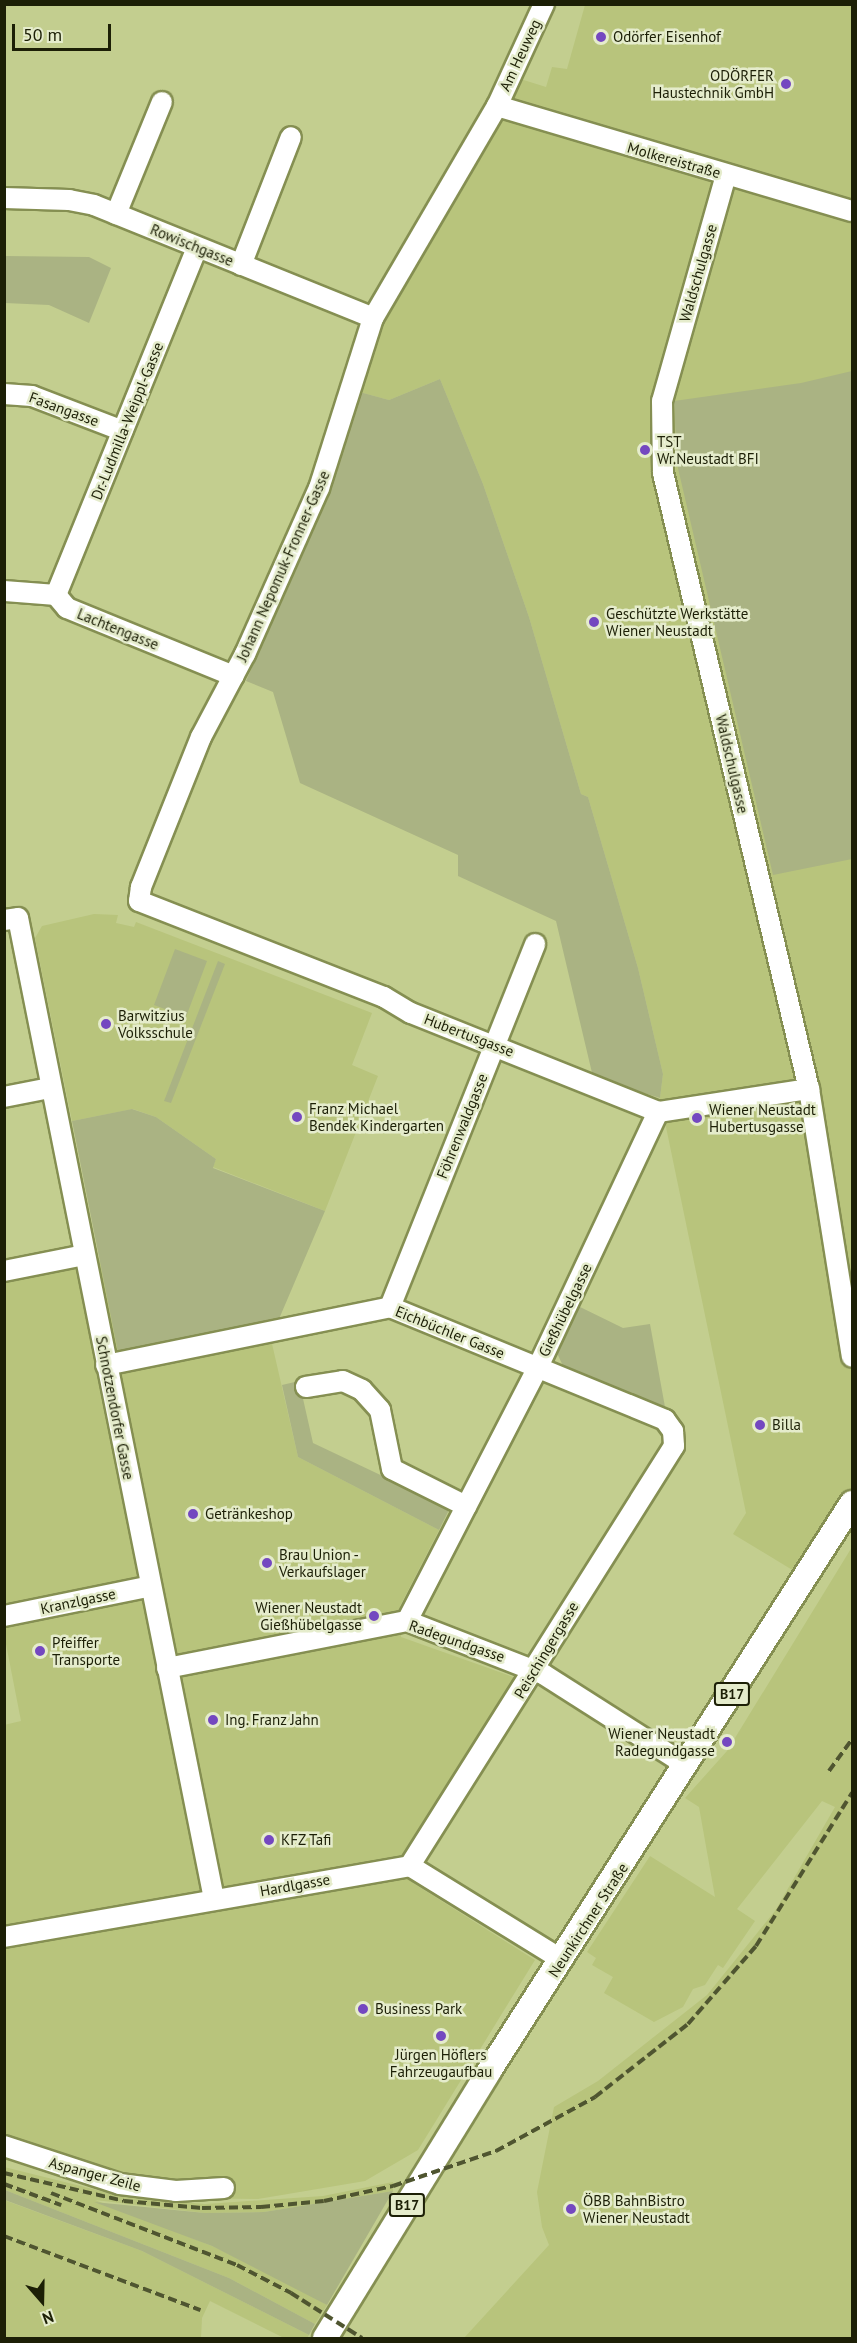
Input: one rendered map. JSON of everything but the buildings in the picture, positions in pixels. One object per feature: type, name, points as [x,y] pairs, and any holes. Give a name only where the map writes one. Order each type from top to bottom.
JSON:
[{"type":"main road","name":"Neunkirchner Straße","points":[[325,2338],[852,1503]]},
{"type":"street","name":"Am Heuweg","points":[[496,106],[544,4]]},
{"type":"street","points":[[116,214],[162,102]]},
{"type":"street","name":"Molkereistraße","points":[[496,106],[852,212]]},
{"type":"street","name":"Johann Nepomuk-Fronner-Gasse","points":[[139,901],[141,887],[201,737],[234,676],[319,488],[373,318],[496,106]]},
{"type":"street","points":[[241,265],[291,137]]},
{"type":"street","name":"Waldschulgasse","points":[[726,175],[662,400],[663,473],[809,1089],[852,1357]]},
{"type":"street","name":"Rowischgasse","points":[[4,198],[69,200],[116,214],[373,318]]},
{"type":"street","name":"Dr.-Ludmilla-Weippl-Gasse","points":[[56,594],[197,247]]},
{"type":"street","name":"Fasangasse","points":[[4,394],[32,396],[123,431]]},
{"type":"street","points":[[4,591],[56,594]]},
{"type":"street","name":"Lachtengasse","points":[[56,594],[68,608],[234,676]]},
{"type":"street","name":"Hubertusgasse","points":[[139,901],[384,997],[411,1013],[658,1112]]},
{"type":"street","name":"Schnotzendorfer Gasse","points":[[11,919],[50,1088],[214,1899]]},
{"type":"street","name":"Föhrenwaldgasse","points":[[390,1307],[535,944]]},
{"type":"street","points":[[4,1098],[50,1088]]},
{"type":"street","points":[[658,1112],[809,1089]]},
{"type":"street","name":"Gießhübelgasse","points":[[407,1622],[538,1367],[658,1112]]},
{"type":"street","points":[[4,1271],[84,1255]]},
{"type":"street","name":"Eichbüchler Gasse","points":[[106,1365],[390,1307],[665,1420],[673,1431]]},
{"type":"street","points":[[306,1387],[343,1381],[362,1390],[380,1410],[392,1469],[466,1506]]},
{"type":"street","name":"Peischingergasse","points":[[410,1866],[674,1446],[673,1431]]},
{"type":"street","name":"Kranzlgasse","points":[[4,1616],[151,1586]]},
{"type":"street","name":"Radegundgasse","points":[[167,1668],[407,1622],[534,1670],[687,1765]]},
{"type":"street","points":[[410,1866],[562,1960]]},
{"type":"street","name":"Hardlgasse","points":[[4,1936],[410,1866]]},
{"type":"street","name":"Aspanger Zeile","points":[[4,2146],[120,2184],[176,2191],[224,2188]]},
{"type":"shaded area","points":[[585,5],[852,5],[852,1496],[799,1574],[733,1534],[746,1513],[660,1098],[663,1074],[638,968],[588,797],[581,794],[529,617],[483,484],[440,379],[389,400],[356,391],[381,321],[449,211],[514,77],[546,87],[552,67],[567,69]]},
{"type":"shaded area","points":[[5,256],[89,257],[111,268],[89,323],[49,305],[5,303]]},
{"type":"shaded area","points":[[852,371],[852,859],[773,875],[677,464],[674,401],[801,383]]},
{"type":"shaded area","points":[[440,379],[483,484],[529,617],[581,794],[588,797],[638,968],[663,1074],[660,1098],[593,1077],[556,921],[458,876],[458,855],[300,783],[273,692],[246,681],[324,503],[356,391],[389,400]]},
{"type":"shaded area","points":[[94,914],[118,915],[116,923],[134,927],[136,922],[372,1013],[352,1065],[378,1076],[325,1211],[213,1167],[216,1159],[156,1117],[133,1109],[72,1121],[35,938],[42,926]]},
{"type":"shaded area","points":[[175,949],[207,961],[186,1017],[154,1005]]},
{"type":"shaded area","points":[[218,961],[225,964],[171,1103],[164,1101]]},
{"type":"shaded area","points":[[132,1109],[156,1117],[216,1159],[213,1168],[325,1211],[279,1319],[118,1352],[72,1121]]},
{"type":"shaded area","points":[[100,1260],[119,1352],[267,1322],[298,1457],[439,1530],[400,1606],[401,1637],[516,1678],[413,1843],[413,1883],[535,1960],[418,2150],[365,2181],[258,2199],[176,2198],[76,2180],[5,2155],[4,1725],[21,1721],[5,1639],[5,1280]]},
{"type":"shaded area","points":[[578,1306],[623,1328],[650,1324],[665,1407],[563,1366],[557,1353]]},
{"type":"shaded area","points":[[299,1381],[313,1443],[450,1508],[439,1530],[298,1457],[282,1385]]},
{"type":"shaded area","points":[[852,1547],[852,2338],[464,2338],[549,2245],[542,2227],[537,2192],[554,2107],[598,2081],[707,1995],[775,1911],[835,1807],[822,1801],[737,1909],[755,1921],[723,1968],[718,1965],[705,1985],[693,1989],[683,2007],[654,2022],[604,1993],[613,1977],[592,1965],[596,1958],[587,1952],[650,1856],[715,1897],[699,1807],[685,1798],[727,1751]]},
{"type":"shaded area","points":[[4,2167],[125,2197],[205,2204],[323,2196],[393,2182],[393,2191],[264,2212],[205,2213],[95,2200],[212,2246],[295,2286],[327,2305],[315,2324],[229,2278],[5,2190]]},
{"type":"shaded area","points":[[5,2190],[229,2278],[315,2324],[309,2335],[142,2251],[5,2200]]},
{"type":"shaded area","points":[[393,2191],[327,2305],[212,2246],[94,2202],[205,2213],[264,2212]]},
{"type":"shaded area","points":[[4,2200],[142,2251],[309,2335],[307,2338],[284,2338],[210,2301],[202,2318],[201,2338],[5,2338]]},
{"type":"railway","points":[[829,1771],[852,1739]]},
{"type":"railway","points":[[4,2173],[124,2201],[202,2208],[261,2207],[324,2201],[393,2186],[496,2151],[595,2097],[688,2024],[756,1946],[852,1793]]},
{"type":"railway","points":[[4,2184],[61,2205]]},
{"type":"railway","points":[[51,2193],[237,2265],[291,2293],[362,2338]]},
{"type":"railway","points":[[4,2236],[200,2310]]},
{"type":"place","name":"Odörfer Eisenhof","points":[[601,37]]},
{"type":"place","name":"ODÖRFER Haustechnik GmbH","points":[[786,84]]},
{"type":"place","name":"TST Wr.Neustadt BFI","points":[[645,450]]},
{"type":"place","name":"Geschützte Werkstätte Wiener Neustadt","points":[[594,622]]},
{"type":"place","name":"Barwitzius Volksschule","points":[[106,1024]]},
{"type":"place","name":"Franz Michael Bendek Kindergarten","points":[[297,1117]]},
{"type":"place","name":"Wiener Neustadt Hubertusgasse","points":[[697,1118]]},
{"type":"place","name":"Billa","points":[[760,1425]]},
{"type":"place","name":"Getränkeshop","points":[[193,1514]]},
{"type":"place","name":"Brau Union - Verkaufslager","points":[[267,1563]]},
{"type":"place","name":"Wiener Neustadt Gießhübelgasse","points":[[374,1616]]},
{"type":"place","name":"Pfeiffer Transporte","points":[[40,1651]]},
{"type":"place","name":"Ing. Franz Jahn","points":[[213,1720]]},
{"type":"place","name":"Wiener Neustadt Radegundgasse","points":[[727,1742]]},
{"type":"place","name":"KFZ Tafi","points":[[269,1840]]},
{"type":"place","name":"Business Park","points":[[363,2009]]},
{"type":"place","name":"Jürgen Höflers Fahrzeugaufbau","points":[[441,2036]]},
{"type":"place","name":"ÖBB BahnBistro Wiener Neustadt","points":[[571,2209]]}]
